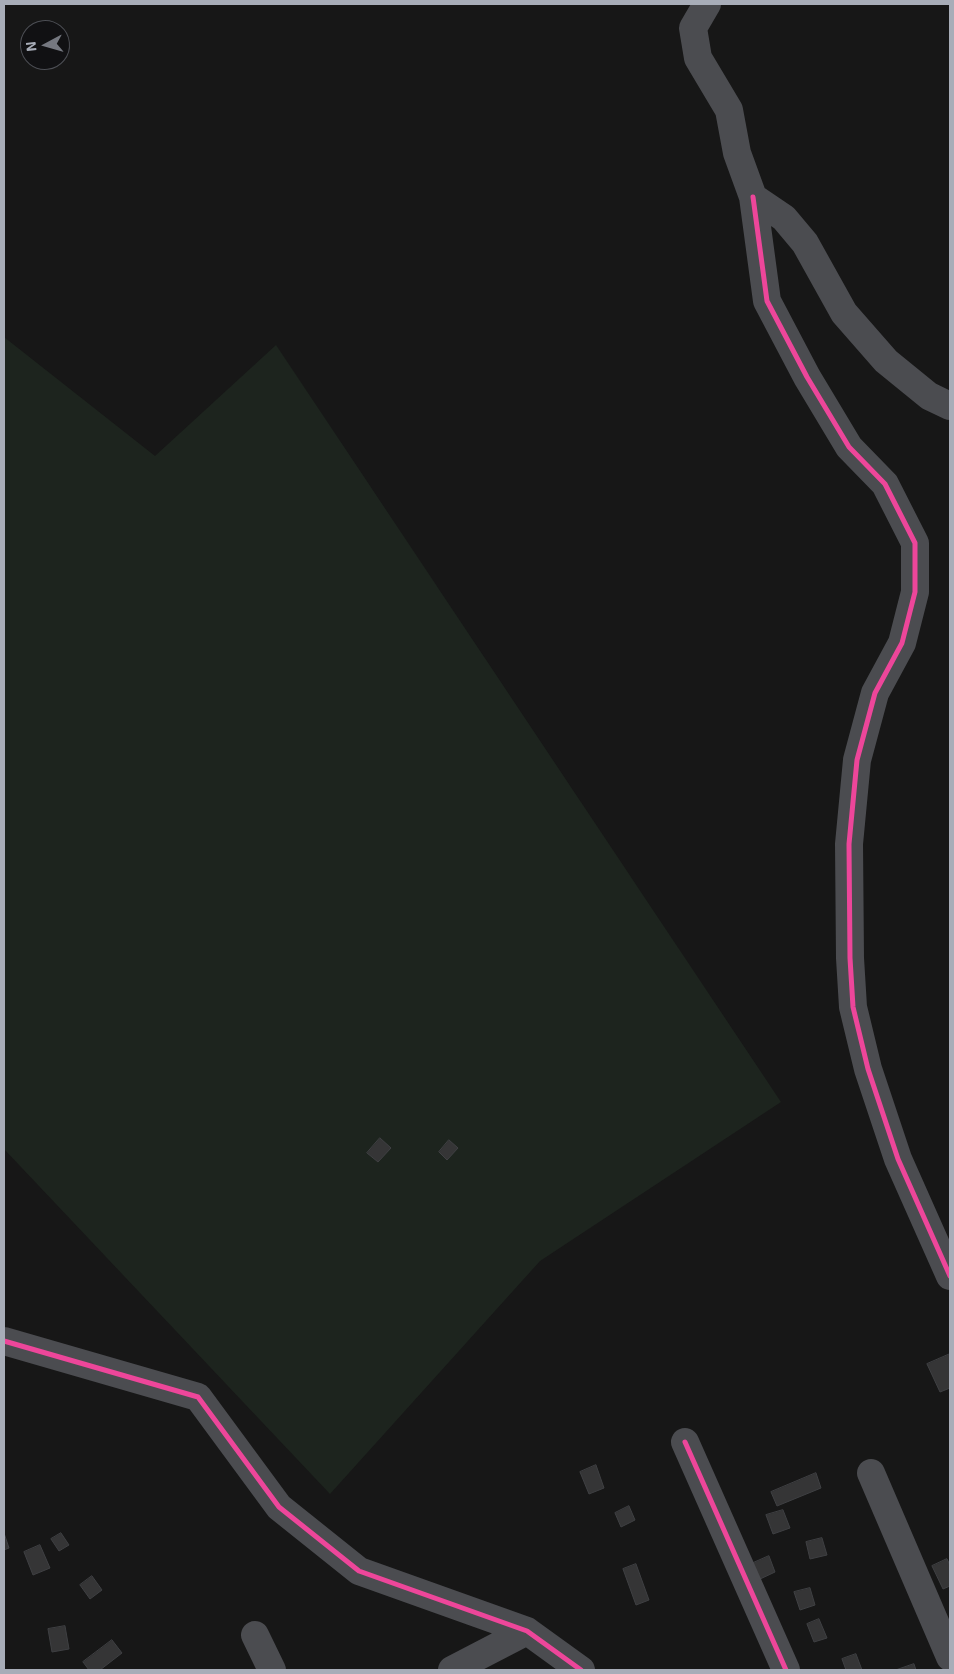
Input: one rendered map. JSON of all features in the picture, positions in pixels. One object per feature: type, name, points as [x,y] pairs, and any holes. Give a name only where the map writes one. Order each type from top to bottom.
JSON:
[{"type":"street","points":[[707,4],[693,28],[698,58],[729,110],[738,153],[753,197],[767,301],[807,377],[844,440],[885,484],[915,543],[915,592],[902,643],[875,693],[857,760],[849,844],[850,958],[853,1007],[868,1068],[898,1159],[950,1276]]},
{"type":"street","points":[[753,197],[784,218],[804,243],[844,313],[886,361],[929,396],[950,406]]},
{"type":"street","points":[[4,1341],[198,1398],[279,1507],[359,1571],[527,1631],[580,1670]]},
{"type":"street","points":[[685,1442],[786,1670]]},
{"type":"street","points":[[871,1473],[950,1657]]},
{"type":"street","points":[[452,1670],[489,1662],[527,1631]]},
{"type":"street","points":[[255,1635],[272,1670]]},
{"type":"shaded area","points":[[4,337],[155,456],[276,345],[781,1102],[540,1261],[330,1494],[4,1149]]},
{"type":"building","points":[[380,1138],[391,1148],[378,1162],[367,1153]]},
{"type":"building","points":[[449,1140],[458,1148],[447,1160],[439,1152]]},
{"type":"building","points":[[950,1354],[950,1388],[940,1392],[927,1364]]},
{"type":"building","points":[[596,1465],[604,1488],[589,1494],[580,1472]]},
{"type":"building","points":[[816,1473],[821,1488],[777,1506],[771,1492]]},
{"type":"building","points":[[629,1506],[635,1520],[621,1527],[615,1513]]},
{"type":"building","points":[[783,1510],[790,1528],[773,1534],[766,1515]]},
{"type":"building","points":[[4,1533],[9,1548],[4,1550]]},
{"type":"building","points":[[61,1533],[69,1545],[59,1551],[51,1539]]},
{"type":"building","points":[[822,1538],[827,1555],[810,1559],[806,1542]]},
{"type":"building","points":[[40,1545],[50,1568],[33,1575],[24,1552]]},
{"type":"building","points":[[769,1556],[775,1572],[758,1580],[751,1564]]},
{"type":"building","points":[[947,1559],[950,1565],[950,1586],[943,1589],[932,1566]]},
{"type":"building","points":[[636,1564],[649,1600],[636,1605],[623,1569]]},
{"type":"building","points":[[92,1576],[102,1590],[90,1599],[80,1585]]},
{"type":"building","points":[[810,1588],[815,1605],[800,1610],[794,1592]]},
{"type":"building","points":[[819,1619],[827,1638],[814,1642],[807,1624]]},
{"type":"building","points":[[65,1626],[69,1649],[52,1652],[48,1629]]},
{"type":"building","points":[[112,1640],[122,1653],[100,1670],[89,1670],[83,1662]]},
{"type":"building","points":[[856,1654],[862,1670],[846,1670],[842,1659]]},
{"type":"building","points":[[914,1664],[916,1670],[896,1670]]},
{"type":"cycle path","points":[[753,197],[767,301],[807,377],[849,447],[885,484],[915,543],[915,592],[902,643],[875,693],[857,760],[849,844],[850,958],[853,1007],[868,1069],[898,1159],[950,1276]]},
{"type":"cycle path","points":[[4,1341],[198,1397],[279,1507],[359,1571],[527,1631],[581,1670]]},
{"type":"cycle path","points":[[685,1442],[786,1670]]}]
